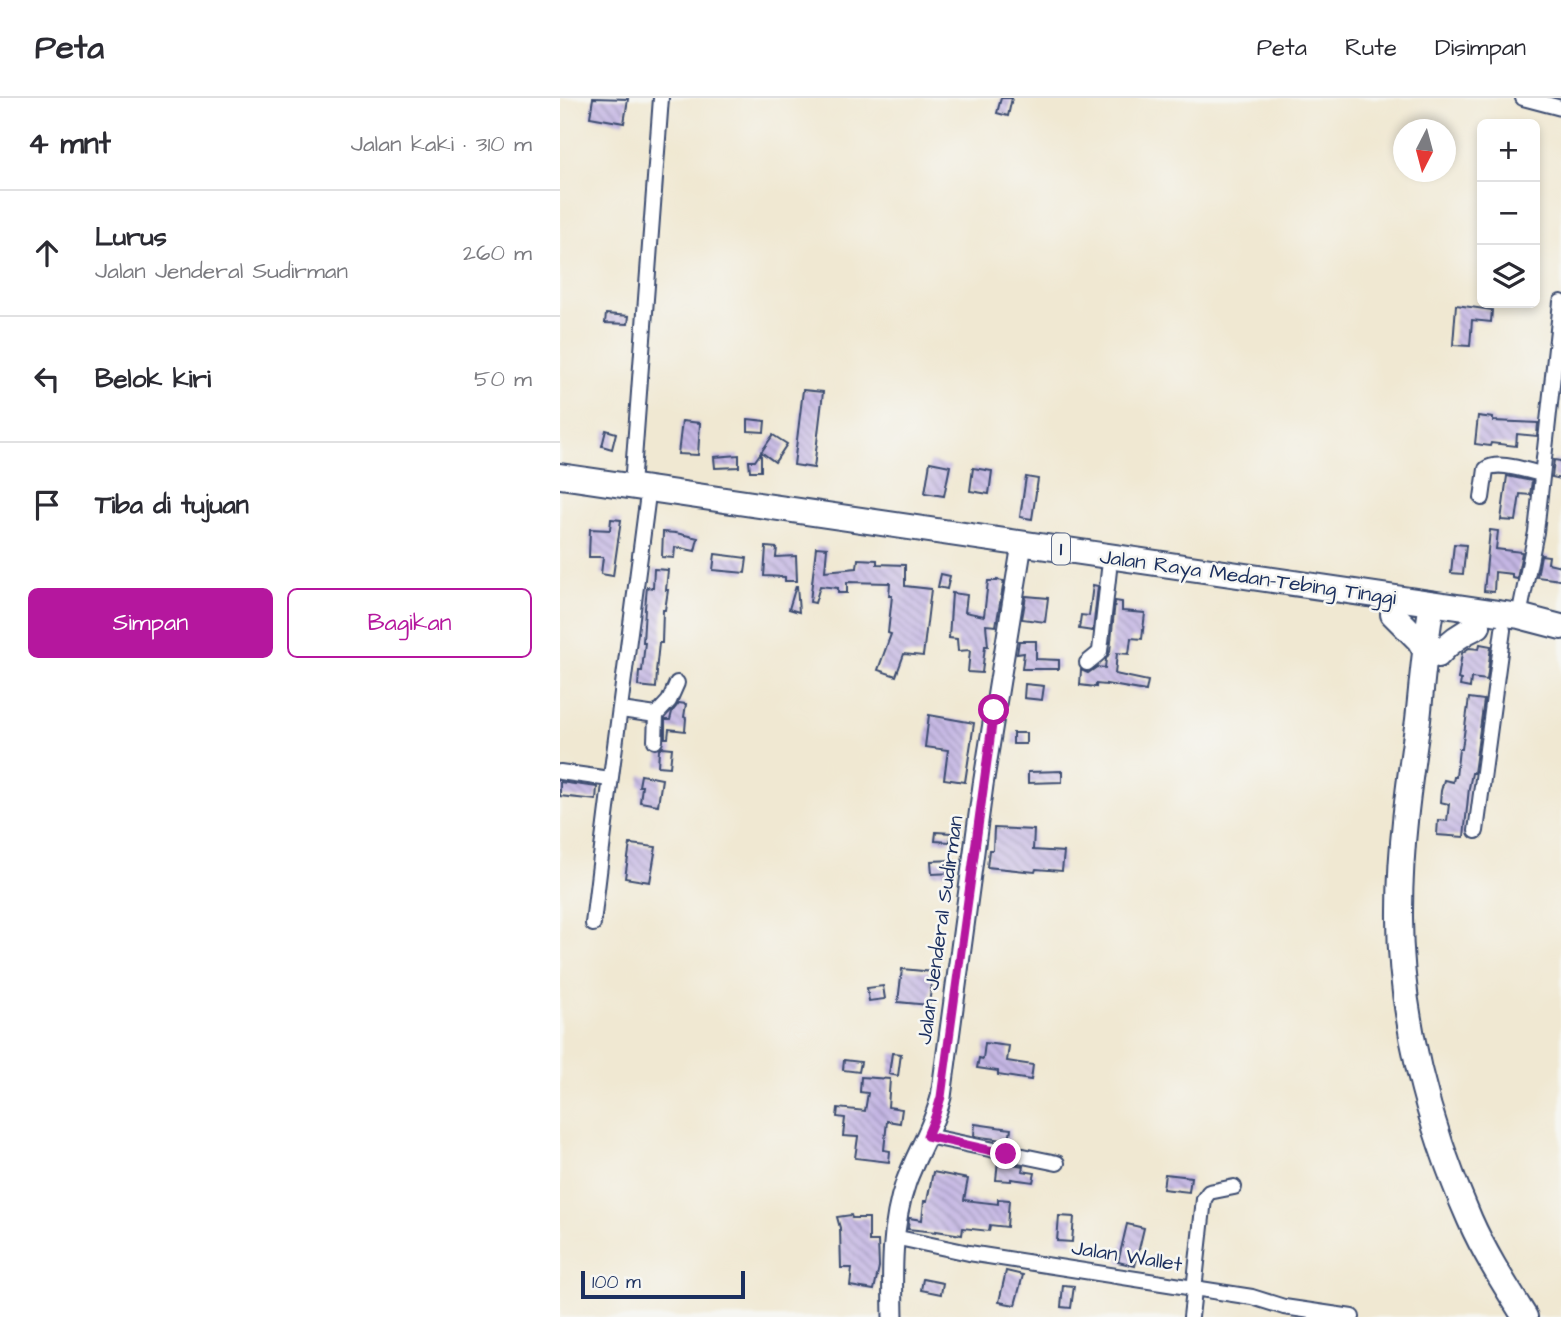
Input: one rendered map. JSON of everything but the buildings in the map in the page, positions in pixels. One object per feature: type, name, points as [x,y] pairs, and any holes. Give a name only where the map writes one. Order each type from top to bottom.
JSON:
[{"type":"highway","name":"Jalan Raya Medan-Tebing Tinggi","points":[[560,476],[640,494],[1511,623],[1561,627]]},
{"type":"highway","name":"Jalan Raya Medan-Tebing Tinggi","points":[[560,490],[640,494]]},
{"type":"highway","name":"Jalan Raya Medan-Tebing Tinggi","points":[[1021,550],[1109,570],[1393,614],[1437,612],[1478,626],[1511,623],[1561,635]]},
{"type":"highway","points":[[1437,612],[1417,841],[1415,911],[1419,990],[1433,1067],[1454,1143],[1476,1198],[1505,1257],[1542,1317]]},
{"type":"highway","points":[[1393,614],[1432,654]]},
{"type":"highway","points":[[1478,626],[1462,633],[1432,654],[1402,839],[1400,913],[1405,989],[1418,1066],[1440,1146],[1470,1221],[1496,1271],[1525,1317]]},
{"type":"main road","name":"Jalan Jenderal Sudirman","points":[[893,1317],[894,1237],[905,1184],[935,1117],[941,1097],[983,785],[1021,550]]},
{"type":"street","points":[[593,924],[621,710],[640,494],[661,98]]},
{"type":"street","points":[[1522,98],[1561,108]]},
{"type":"street","points":[[1476,831],[1511,623],[1536,532],[1561,302]]},
{"type":"street","points":[[1482,498],[1486,469],[1489,466],[1501,465],[1542,474]]},
{"type":"street","points":[[1087,663],[1100,651],[1109,570]]},
{"type":"street","points":[[655,741],[656,715],[669,701],[677,683]]},
{"type":"street","points":[[621,710],[656,715]]},
{"type":"street","points":[[560,772],[610,779]]},
{"type":"street","points":[[927,1136],[1057,1163]]},
{"type":"street","points":[[1191,1317],[1204,1199],[1209,1192],[1234,1187]]},
{"type":"street","name":"Jalan Wallet","points":[[894,1237],[969,1253],[1252,1297],[1284,1307],[1352,1317]]},
{"type":"route","points":[[994,710],[941,1097],[927,1136],[1006,1154]]}]
